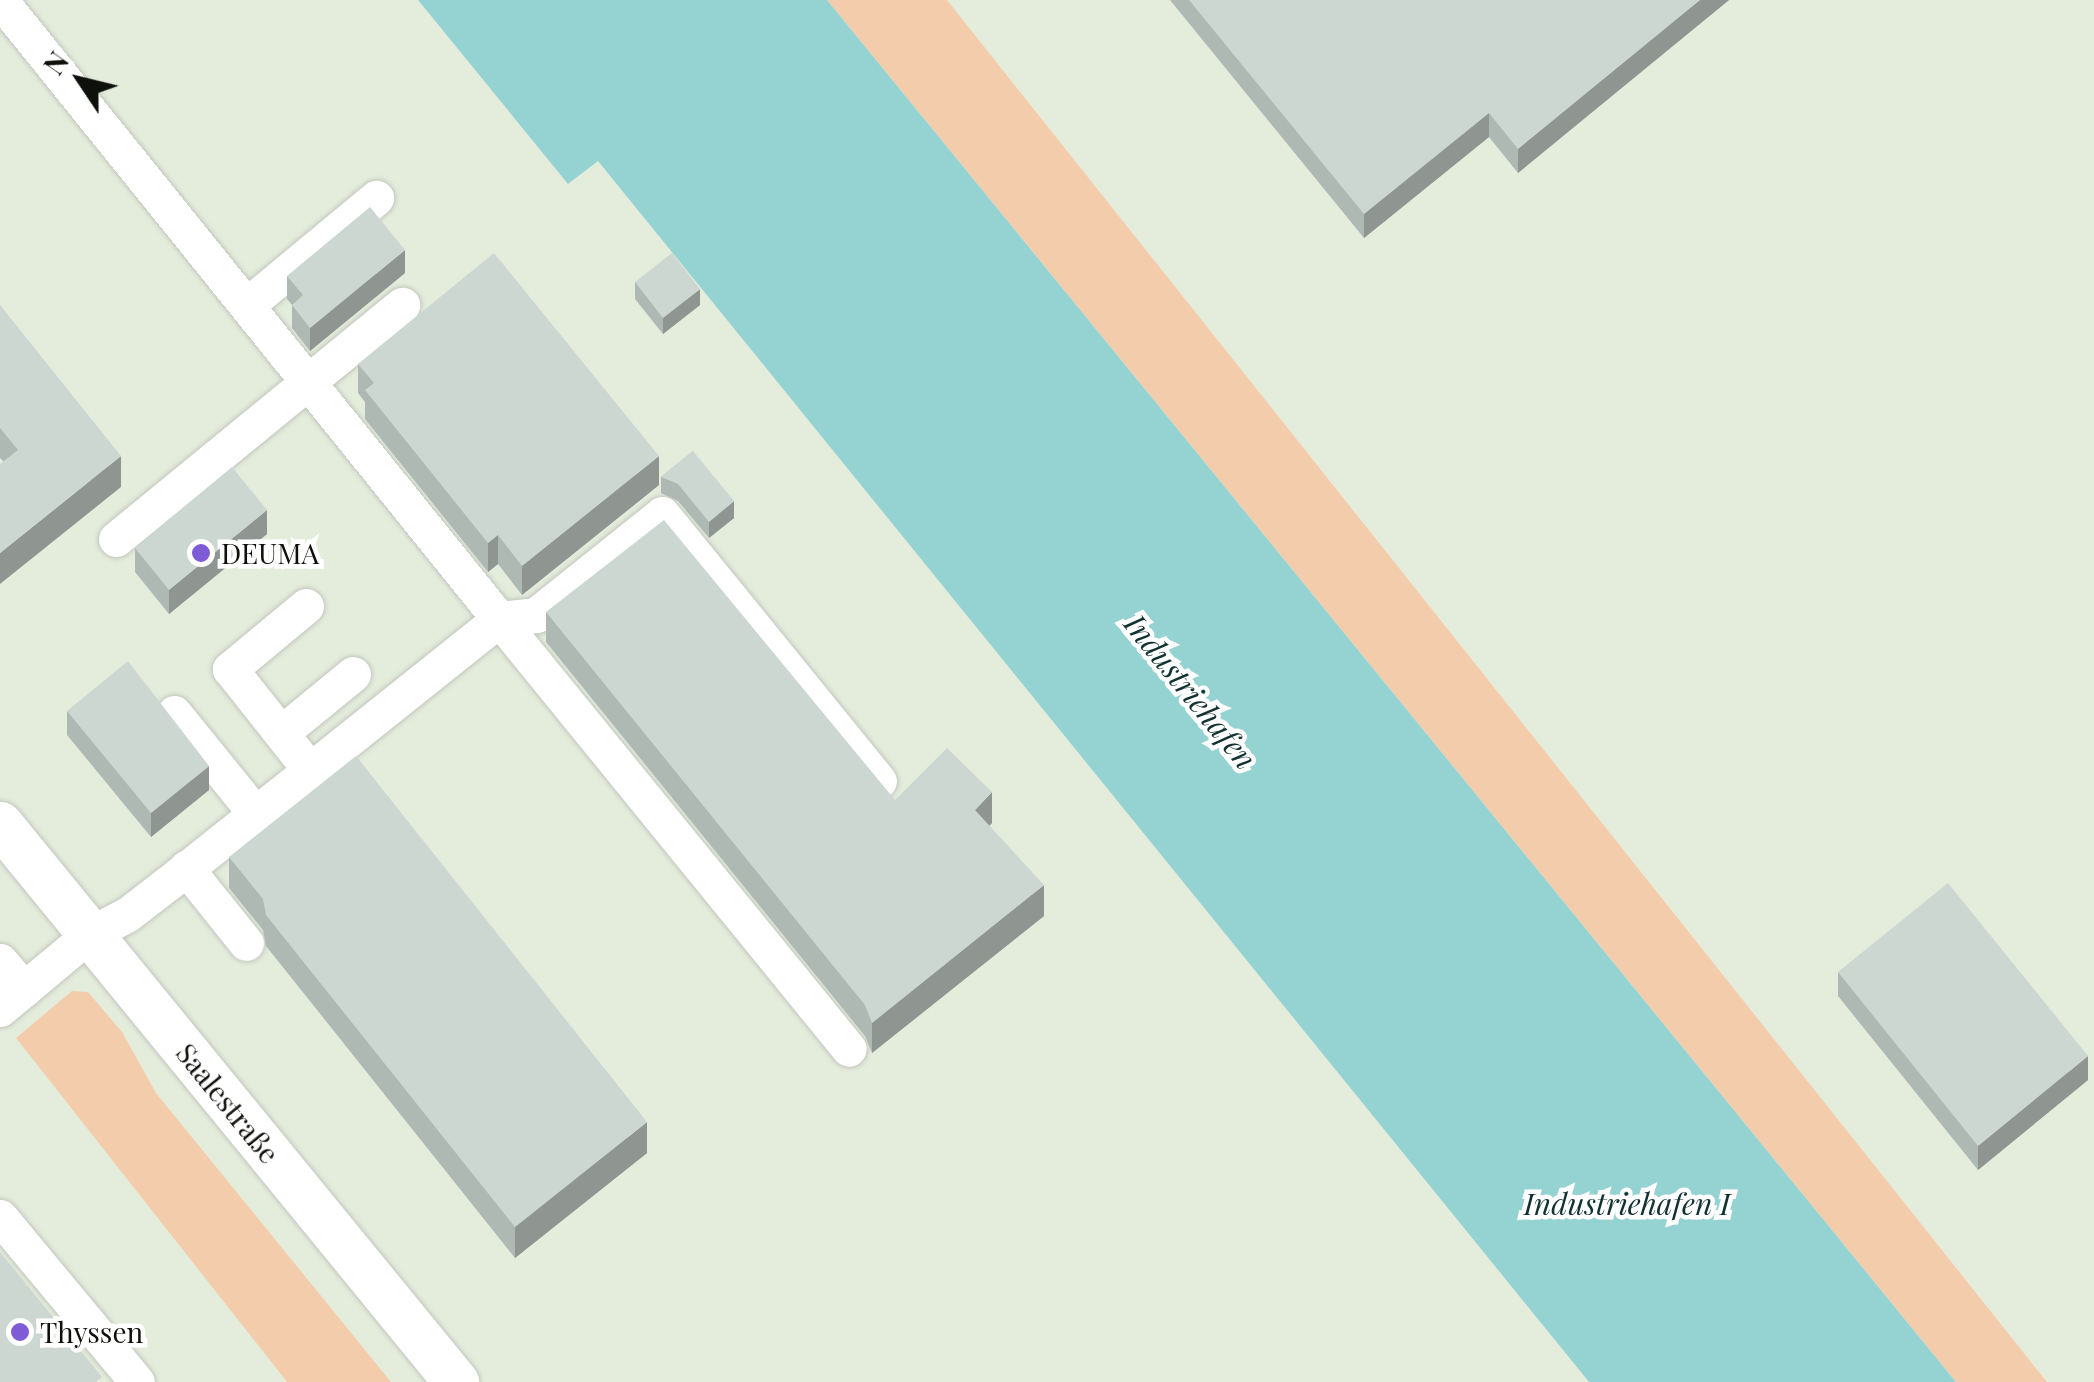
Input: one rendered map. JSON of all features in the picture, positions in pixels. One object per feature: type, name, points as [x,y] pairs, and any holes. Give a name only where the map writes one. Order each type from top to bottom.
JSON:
[{"type":"main road","name":"Saalestraße","points":[[0,824],[456,1382]]},
{"type":"lane","points":[[0,0],[848,1049]]},
{"type":"lane","points":[[246,306],[376,198]]},
{"type":"lane","points":[[116,539],[402,305]]},
{"type":"lane","points":[[0,961],[12,999],[90,934],[128,914],[499,619],[536,616],[662,514],[894,799]]},
{"type":"lane","points":[[306,606],[230,669],[310,770]]},
{"type":"lane","points":[[280,733],[353,674]]},
{"type":"lane","points":[[174,713],[255,813]]},
{"type":"lane","points":[[186,868],[246,943]]},
{"type":"lane","points":[[0,1217],[137,1382]]},
{"type":"shaded area","points":[[0,0],[418,0],[568,184],[598,160],[1589,1382],[0,1382]]},
{"type":"shaded area","points":[[827,0],[947,0],[2047,1382],[1956,1382]]},
{"type":"shaded area","points":[[947,0],[2094,0],[2094,1382],[2047,1382]]},
{"type":"shaded area","points":[[72,991],[88,992],[122,1032],[156,1093],[391,1382],[287,1382],[16,1038]]},
{"type":"water","name":"Industriehafen I","points":[[418,0],[827,0],[1956,1382],[1589,1382],[598,161],[568,184]]},
{"type":"building","points":[[1189,0],[1700,0],[1518,149],[1489,113],[1364,214]]},
{"type":"building","points":[[370,207],[405,250],[310,328],[292,305],[303,295],[287,276]]},
{"type":"building","points":[[494,253],[659,456],[522,566],[498,535],[488,543],[365,390],[374,383],[358,364]]},
{"type":"building","points":[[672,253],[700,289],[663,318],[635,282]]},
{"type":"building","points":[[0,305],[121,456],[0,553],[0,464],[18,450],[0,428]]},
{"type":"building","points":[[693,451],[734,501],[709,522],[678,484],[661,477]]},
{"type":"building","points":[[232,467],[267,510],[169,590],[135,548]]},
{"type":"building","points":[[664,520],[895,800],[947,748],[992,792],[975,810],[1044,885],[872,1023],[865,1005],[546,612]]},
{"type":"building","points":[[128,661],[209,766],[151,813],[67,711]]},
{"type":"building","points":[[356,756],[647,1122],[515,1227],[266,915],[263,899],[229,857]]},
{"type":"building","points":[[1948,883],[2088,1056],[1978,1146],[1838,972]]},
{"type":"building","points":[[0,1252],[102,1377],[96,1382],[0,1382]]},
{"type":"place","name":"DEUMA","points":[[201,553]]},
{"type":"place","name":"Thyssen","points":[[20,1332]]},
{"type":"water label","name":"Industriehafen","points":[[1191,691]]}]
